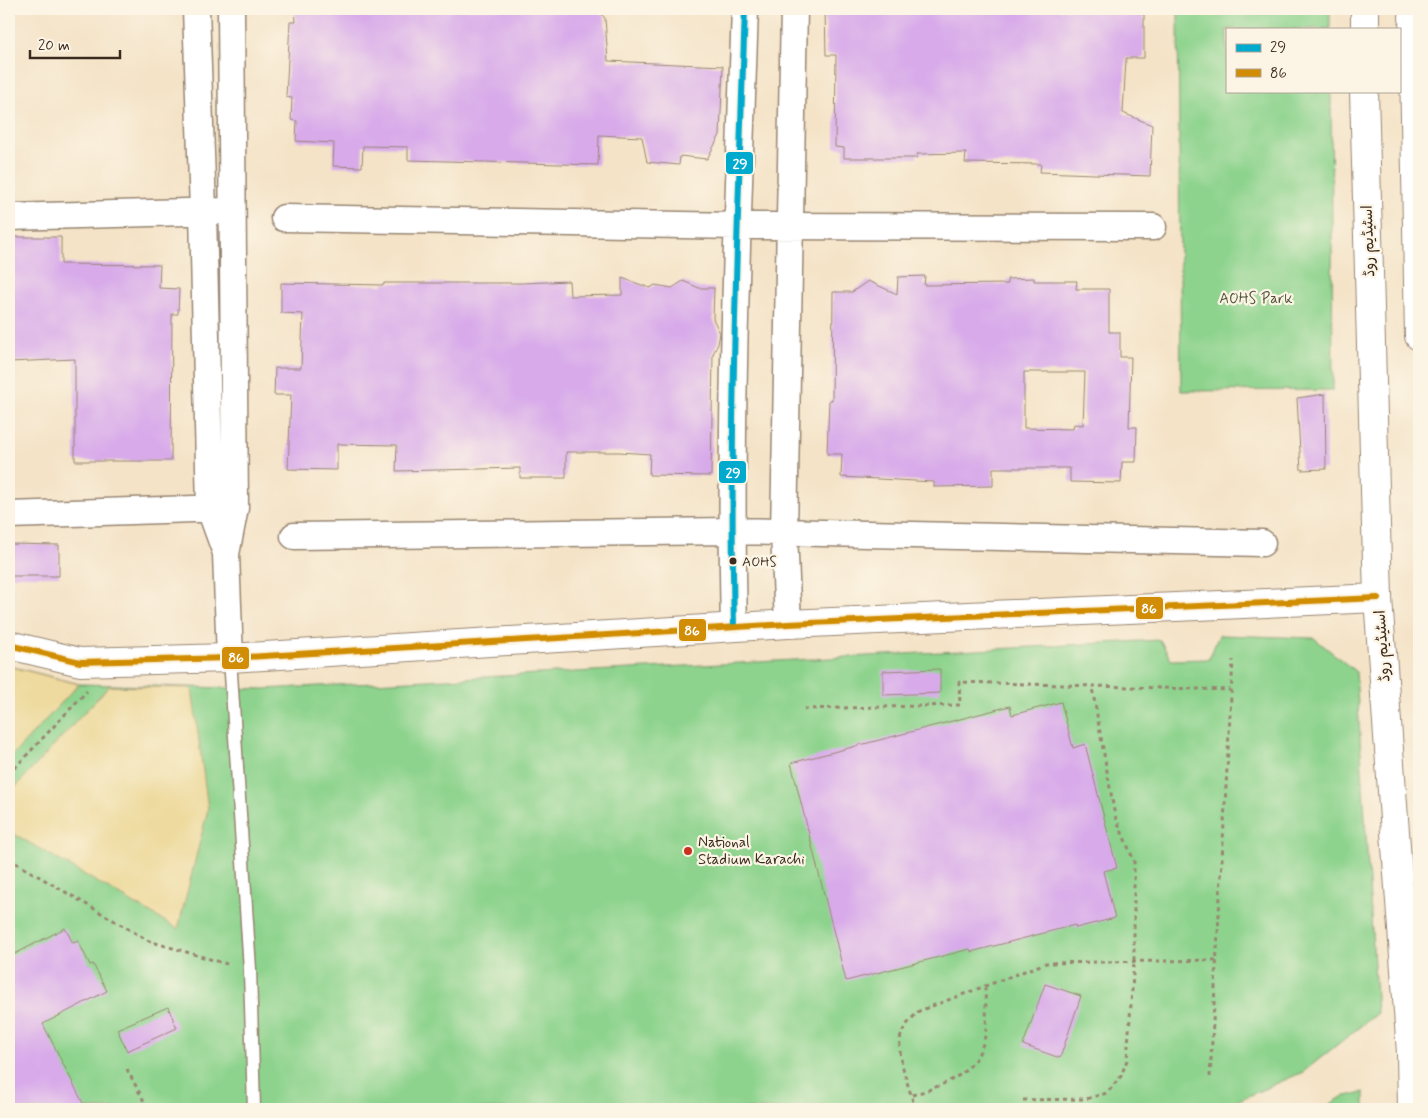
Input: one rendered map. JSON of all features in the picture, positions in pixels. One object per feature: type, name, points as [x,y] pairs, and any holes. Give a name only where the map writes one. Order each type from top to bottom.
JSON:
[{"type":"street","points":[[196,9],[204,211],[226,554],[230,658]]},
{"type":"street","points":[[222,508],[232,212],[230,9]]},
{"type":"street","points":[[734,627],[733,531],[737,226],[745,9]]},
{"type":"street","points":[[788,624],[784,533],[794,9]]},
{"type":"street","points":[[1365,9],[1365,28]]},
{"type":"street","points":[[1413,9],[1419,336]]},
{"type":"street","name":"اسٹیڈیم روڈ","points":[[1364,92],[1378,598],[1410,1043],[1412,1109]]},
{"type":"street","points":[[9,218],[204,211],[232,212]]},
{"type":"street","points":[[284,218],[737,226],[1154,226]]},
{"type":"street","points":[[9,515],[222,508]]},
{"type":"street","points":[[294,536],[733,531],[1262,543]]},
{"type":"street","points":[[9,645],[80,662],[230,658],[788,624],[1378,598]]},
{"type":"lane","points":[[230,658],[250,970],[254,1109]]},
{"type":"path","points":[[1210,1077],[1233,660]]},
{"type":"path","points":[[9,774],[92,685],[110,661]]},
{"type":"path","points":[[804,709],[960,705],[959,682],[1232,690]]},
{"type":"path","points":[[1023,1100],[1086,1098],[1107,1093],[1121,1076],[1127,1060],[1134,961],[1134,862],[1115,816],[1092,687]]},
{"type":"path","points":[[9,859],[148,941],[250,970]]},
{"type":"path","points":[[915,1109],[900,1040],[906,1024],[919,1011],[1046,963],[1216,960]]},
{"type":"path","points":[[912,1095],[942,1086],[963,1074],[976,1058],[985,1036],[985,986]]},
{"type":"path","points":[[127,1069],[148,1109]]},
{"type":"green space","name":"AOHS Park","points":[[1178,9],[1330,9],[1330,28],[1226,28],[1226,92],[1331,92],[1333,390],[1181,391]]},
{"type":"green space","name":"National Stadium Karachi","points":[[1219,635],[1314,638],[1356,672],[1377,1013],[1303,1072],[1218,1109],[9,1109],[9,666],[79,684],[264,689],[1160,640],[1171,660],[1209,659]]},
{"type":"green space","points":[[1364,1092],[1364,1109],[1322,1109],[1342,1097]]},
{"type":"sand","points":[[9,666],[79,684],[9,759]]},
{"type":"sand","points":[[109,686],[192,688],[208,809],[178,929],[9,831],[9,794]]},
{"type":"building","points":[[295,9],[596,9],[605,18],[608,61],[723,66],[720,135],[707,159],[680,156],[679,165],[647,162],[642,137],[599,135],[598,165],[408,160],[408,147],[363,146],[362,167],[333,166],[334,143],[296,141],[297,121],[291,120],[292,98],[286,97],[290,22],[296,22]]},
{"type":"building","points":[[825,9],[1144,9],[1144,58],[1126,58],[1123,113],[1152,125],[1150,176],[1040,172],[1041,164],[965,163],[966,153],[917,154],[917,158],[844,158],[844,148],[835,147],[836,55],[826,55]]},
{"type":"building","points":[[9,237],[61,237],[61,264],[160,265],[159,288],[179,289],[178,314],[172,314],[171,461],[75,461],[75,359],[9,362]]},
{"type":"building","points":[[925,276],[924,285],[1008,284],[1007,279],[1034,278],[1034,281],[1077,281],[1076,289],[1109,289],[1109,332],[1120,332],[1120,357],[1131,357],[1129,427],[1137,427],[1136,462],[1122,462],[1121,483],[1070,482],[1070,468],[993,468],[993,486],[934,487],[934,482],[841,477],[842,454],[827,454],[829,400],[832,400],[833,292],[852,292],[868,281],[897,294],[898,277]],"holes":[[[1024,372],[1085,372],[1083,425],[1074,424],[1073,429],[1024,428]]]},
{"type":"building","points":[[622,278],[650,288],[655,285],[672,288],[683,281],[699,288],[714,288],[713,319],[720,333],[718,344],[713,354],[711,476],[649,475],[650,454],[619,452],[566,452],[566,478],[520,478],[520,468],[396,471],[397,445],[337,444],[337,470],[288,469],[291,395],[274,395],[275,368],[301,368],[303,314],[281,313],[281,283],[384,285],[384,283],[569,281],[570,296],[622,295]]},
{"type":"building","points":[[1325,394],[1326,469],[1301,470],[1297,398]]},
{"type":"building","points":[[9,544],[59,545],[59,576],[9,576]]},
{"type":"building","points":[[940,669],[940,693],[883,695],[883,671]]},
{"type":"building","points":[[1061,702],[1073,748],[1085,744],[1117,868],[1103,871],[1115,918],[1076,928],[1075,925],[971,952],[970,949],[846,981],[791,763],[1010,706],[1012,715]]},
{"type":"building","points":[[65,928],[73,943],[78,941],[90,965],[93,964],[107,991],[43,1024],[86,1109],[9,1109],[9,957]]},
{"type":"building","points":[[1045,984],[1081,996],[1060,1058],[1023,1045]]},
{"type":"building","points":[[168,1007],[177,1028],[127,1051],[117,1029]]},
{"type":"transit line","name":"29","points":[[734,627],[733,395],[745,9]]},
{"type":"transit line","name":"86","points":[[9,645],[80,662],[230,658],[788,624],[1378,598]]},
{"type":"place","name":"AOHS","points":[[733,561]]},
{"type":"place","name":"National Stadium Karachi","points":[[688,851]]}]
